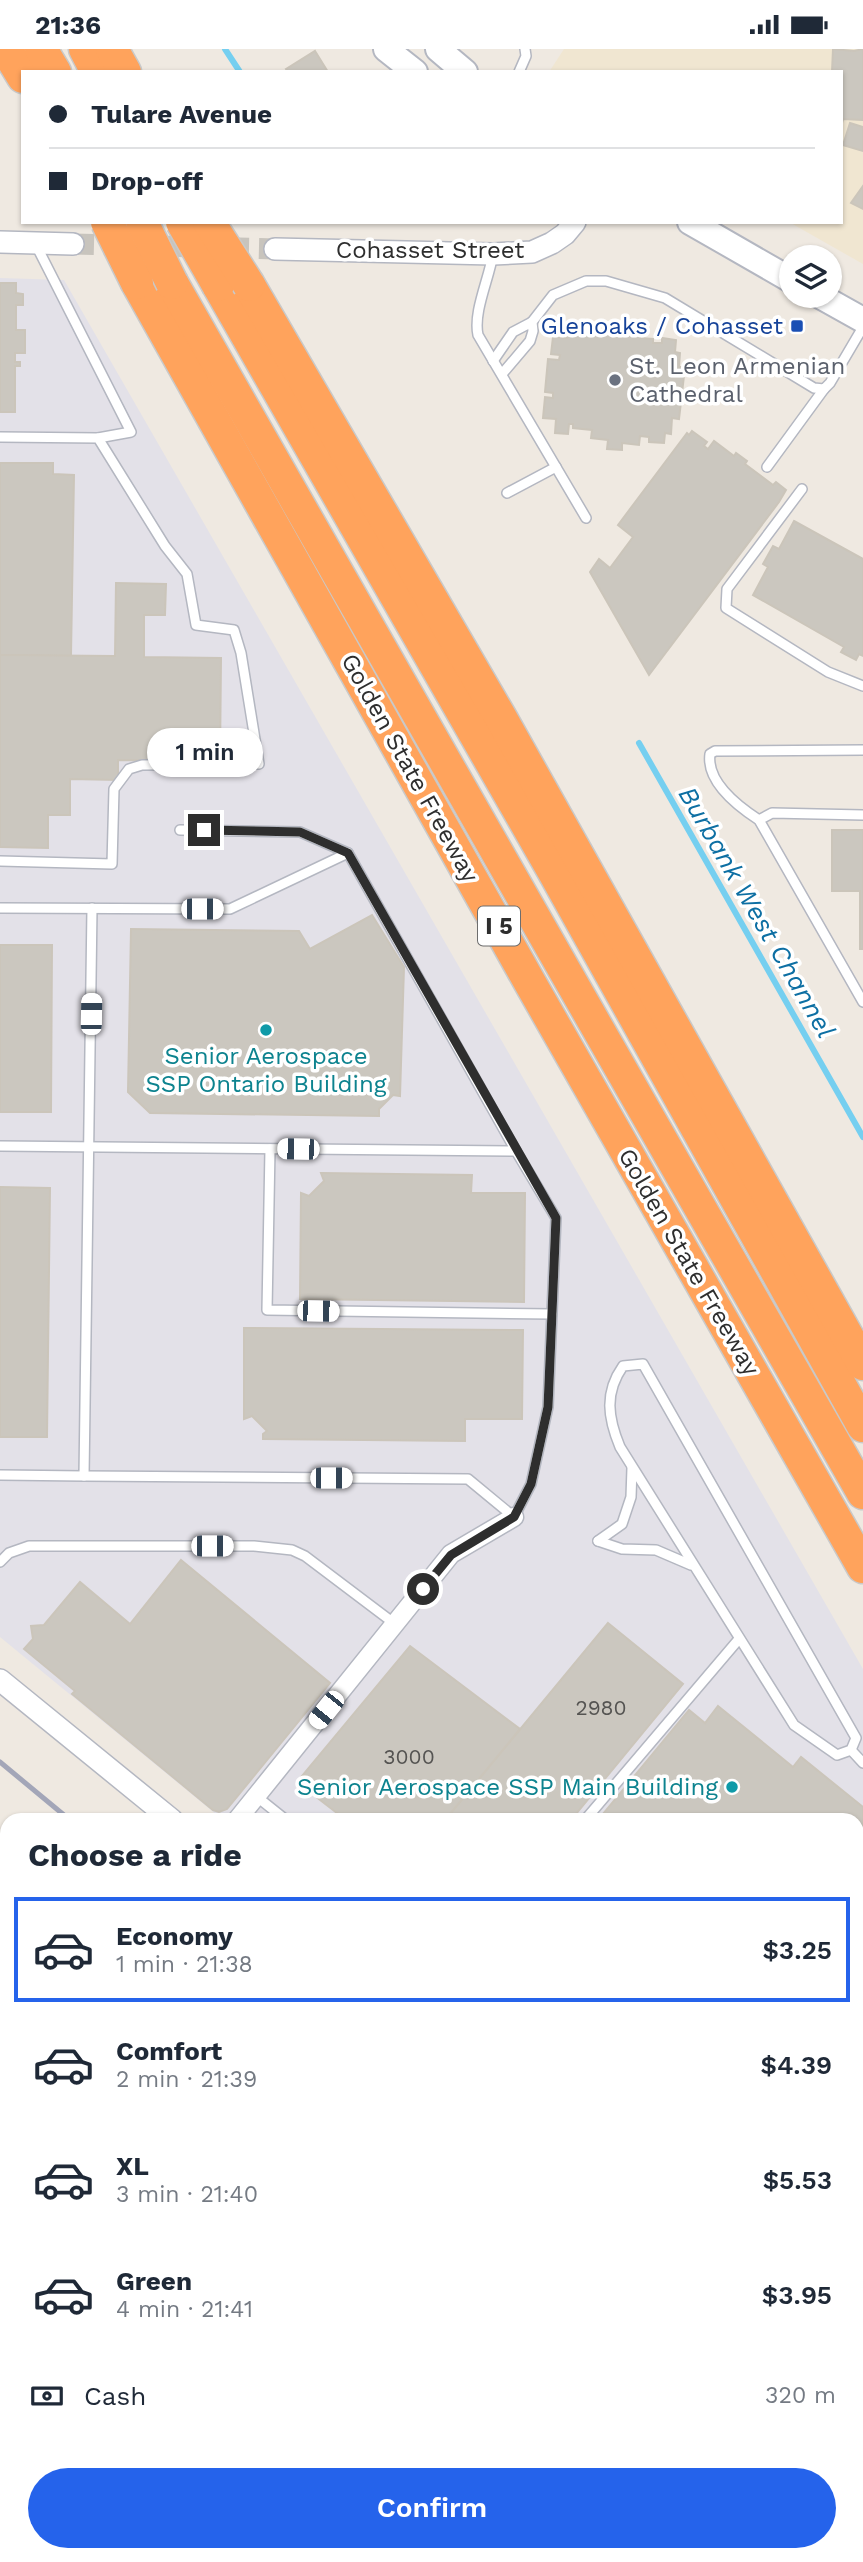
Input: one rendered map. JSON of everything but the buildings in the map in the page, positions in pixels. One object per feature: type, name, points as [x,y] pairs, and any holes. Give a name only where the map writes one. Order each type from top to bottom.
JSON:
[{"type":"highway","points":[[6,49],[21,74]]},
{"type":"highway","points":[[41,49],[54,70]]},
{"type":"highway","points":[[85,49],[96,70]]},
{"type":"highway","points":[[112,49],[124,70]]},
{"type":"highway","name":"Golden State Freeway","points":[[108,224],[137,283],[528,981],[863,1567]]},
{"type":"highway","points":[[143,224],[172,283],[863,1493]]},
{"type":"highway","points":[[182,224],[555,874],[863,1426]]},
{"type":"highway","points":[[210,224],[249,285],[501,718],[863,1364]]},
{"type":"main road","points":[[386,49],[412,70]]},
{"type":"main road","points":[[438,49],[463,70]]},
{"type":"main road","points":[[693,224],[779,273]]},
{"type":"main road","points":[[842,308],[863,320]]},
{"type":"street","name":"Cohasset Street","points":[[275,249],[494,254],[532,251],[552,243],[573,224]]},
{"type":"street","points":[[0,242],[73,244]]},
{"type":"street","points":[[243,1813],[451,1555],[514,1517]]},
{"type":"street","points":[[0,1680],[163,1813]]},
{"type":"lane","points":[[520,70],[526,56],[525,49]]},
{"type":"lane","points":[[0,437],[98,438],[131,432],[36,243]]},
{"type":"lane","points":[[494,254],[489,279],[475,320],[478,335],[586,518]]},
{"type":"lane","points":[[494,361],[513,332],[532,322],[553,295],[586,281],[606,281],[665,298],[814,388],[824,389]]},
{"type":"lane","points":[[502,374],[530,341],[532,322]]},
{"type":"lane","points":[[767,467],[830,383],[863,327]]},
{"type":"lane","points":[[0,861],[112,864],[114,789],[130,769],[142,765],[259,764],[241,653],[234,630],[196,625],[187,574],[165,546],[98,438]]},
{"type":"lane","points":[[507,493],[556,467]]},
{"type":"lane","points":[[802,488],[727,589],[726,608],[828,672],[863,686]]},
{"type":"lane","points":[[863,750],[715,751],[710,754],[709,760],[714,775],[732,803],[759,820],[863,1002]]},
{"type":"lane","points":[[759,820],[772,813],[863,815]]},
{"type":"lane","points":[[0,1475],[468,1479],[514,1517],[531,1484],[548,1407],[556,1218],[348,853],[300,832],[180,830]]},
{"type":"lane","points":[[0,908],[230,909],[348,853]]},
{"type":"lane","points":[[84,1476],[92,908]]},
{"type":"lane","points":[[0,1146],[516,1151]]},
{"type":"lane","points":[[270,1149],[267,1310],[552,1314]]},
{"type":"lane","points":[[643,1364],[856,1738],[851,1750],[837,1755],[794,1725],[632,1467],[610,1423],[613,1380],[623,1366],[643,1364]]},
{"type":"lane","points":[[632,1467],[631,1497],[622,1524],[598,1541],[622,1549],[656,1550],[693,1566]]},
{"type":"lane","points":[[0,1562],[18,1548],[29,1546],[254,1546],[292,1550],[305,1556],[395,1624]]},
{"type":"lane","points":[[591,1813],[739,1639]]},
{"type":"lane","points":[[851,1750],[863,1763]]},
{"type":"lane","points":[[257,1796],[278,1813]]},
{"type":"shaded area","points":[[564,49],[863,49],[863,264],[842,252],[842,245],[830,245],[793,224],[843,224],[843,70],[550,70]]},
{"type":"shaded area","points":[[0,278],[64,280],[863,1669],[863,1813],[214,1813],[0,1637]]},
{"type":"waterway","name":"Burbank West Channel","points":[[225,49],[239,70]]},
{"type":"waterway","name":"Burbank West Channel","points":[[639,743],[863,1137]]},
{"type":"tunnel","points":[[73,244],[275,249]]},
{"type":"railway","points":[[0,1762],[62,1813]]},
{"type":"place","name":"Glenoaks / Cohasset","points":[[797,326]]},
{"type":"place","name":"St. Leon Armenian Cathedral","points":[[615,380]]},
{"type":"place","name":"Senior Aerospace SSP Ontario Building","points":[[266,1030]]},
{"type":"place","name":"Senior Aerospace SSP Main Building","points":[[732,1787]]},
{"type":"route","points":[[204,830],[300,832],[348,853],[556,1218],[548,1407],[531,1484],[514,1517],[451,1555],[423,1589]]}]
